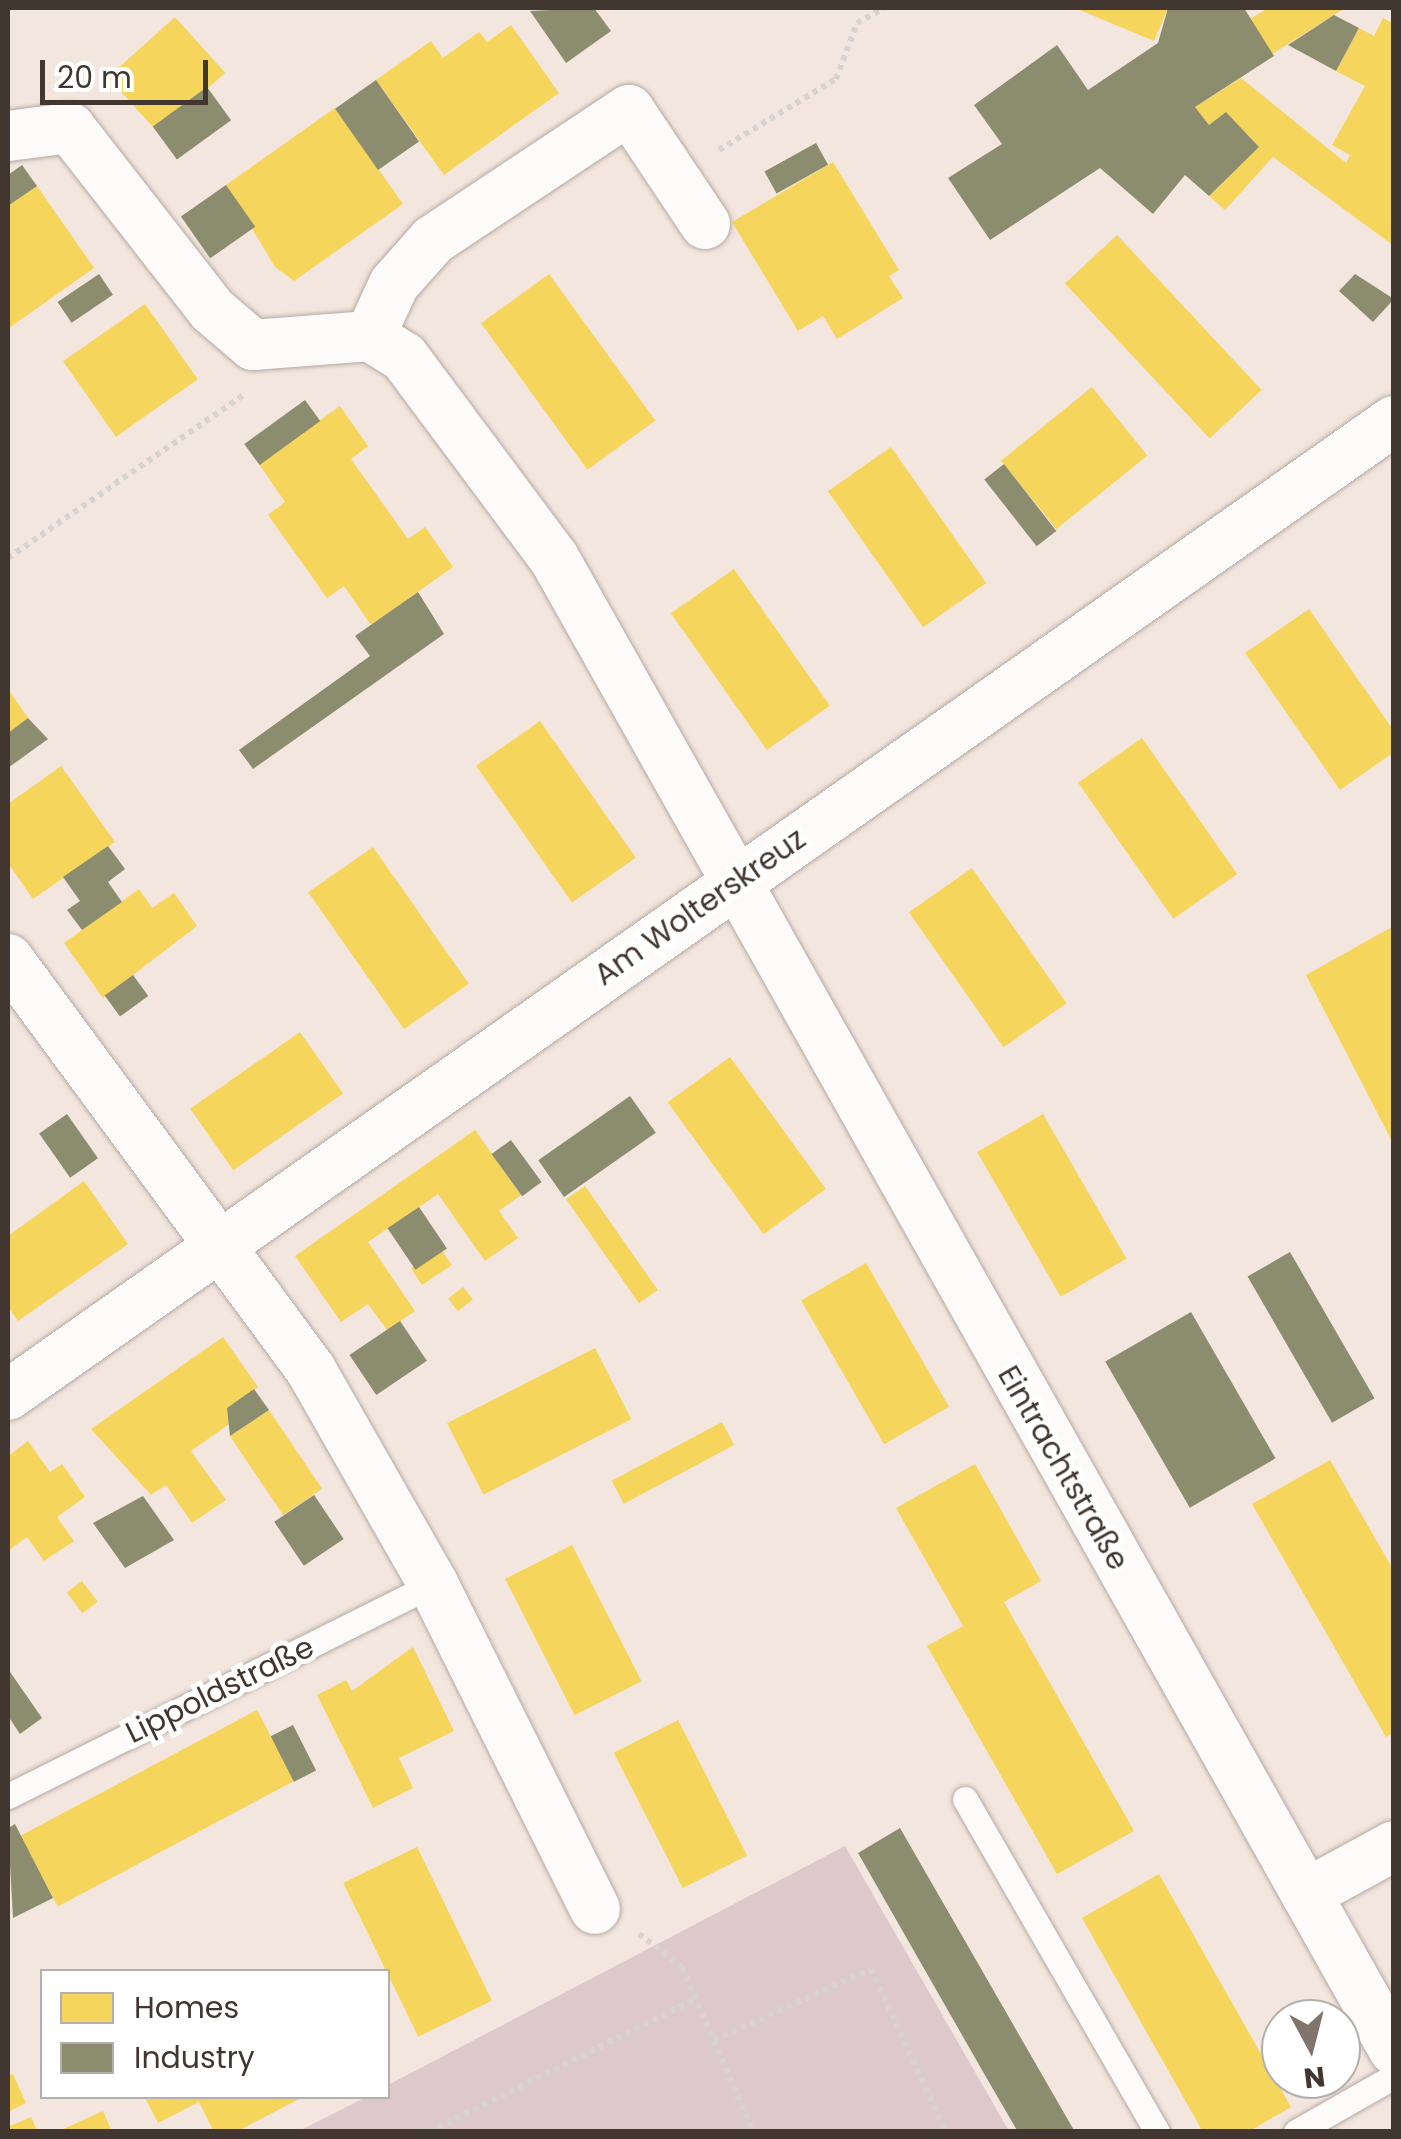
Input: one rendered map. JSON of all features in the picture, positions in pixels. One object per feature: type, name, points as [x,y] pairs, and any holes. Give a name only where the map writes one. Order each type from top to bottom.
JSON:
[{"type":"street","points":[[8,136],[70,128],[212,310],[253,345],[370,336],[394,284],[432,240],[630,110],[705,224]]},
{"type":"street","name":"Eintrachtstraße","points":[[370,336],[404,357],[554,558],[731,887],[1394,2050]]},
{"type":"street","name":"Am Wolterskreuz","points":[[8,1395],[1394,421]]},
{"type":"street","points":[[8,960],[310,1370],[433,1584],[595,1909]]},
{"type":"street","points":[[1306,1894],[1390,1855]]},
{"type":"lane","name":"Lippoldstraße","points":[[8,1796],[433,1584]]},
{"type":"lane","points":[[965,1798],[1157,2132]]},
{"type":"lane","points":[[1296,2132],[1394,2076]]},
{"type":"path","points":[[675,176],[836,78],[857,22],[884,8]]},
{"type":"path","points":[[8,558],[242,400],[253,345]]},
{"type":"path","points":[[595,1909],[682,1967],[753,2132]]},
{"type":"path","points":[[714,2040],[872,1969],[946,2132]]},
{"type":"path","points":[[429,2132],[696,1999]]},
{"type":"shaded area","points":[[845,1846],[1009,2131],[299,2131],[362,2099],[390,2099],[390,2084]]},
{"type":"building: Homes","points":[[1075,8],[1168,8],[1154,41]]},
{"type":"building: Homes","points":[[1268,8],[1345,8],[1272,54],[1250,19]]},
{"type":"building: Homes","points":[[175,17],[225,73],[158,133],[108,77]]},
{"type":"building: Homes","points":[[1383,18],[1394,24],[1394,246],[1273,157],[1225,210],[1209,196],[1259,147],[1226,112],[1209,125],[1195,107],[1241,78],[1346,163],[1350,155],[1332,145],[1365,86],[1336,71],[1359,28],[1374,36]]},
{"type":"building: Homes","points":[[511,25],[559,93],[444,175],[376,80],[431,41],[443,58],[479,32],[487,42]]},
{"type":"building: Homes","points":[[335,108],[403,204],[294,281],[275,267],[226,185]]},
{"type":"building: Homes","points":[[833,162],[899,270],[889,276],[903,298],[837,339],[823,316],[798,331],[732,222]]},
{"type":"building: Homes","points":[[37,186],[94,268],[9,328],[8,206]]},
{"type":"building: Homes","points":[[1117,235],[1262,390],[1210,438],[1065,283]]},
{"type":"building: Homes","points":[[549,274],[655,420],[587,470],[481,323]]},
{"type":"building: Homes","points":[[145,304],[198,379],[116,437],[63,361]]},
{"type":"building: Homes","points":[[1092,387],[1147,455],[1056,529],[1001,461]]},
{"type":"building: Homes","points":[[340,406],[368,446],[351,459],[408,539],[425,527],[453,567],[371,625],[344,586],[327,598],[268,515],[285,502],[259,464]]},
{"type":"building: Homes","points":[[891,447],[986,583],[923,627],[828,491]]},
{"type":"building: Homes","points":[[734,569],[830,706],[767,750],[671,613]]},
{"type":"building: Homes","points":[[1309,609],[1394,731],[1394,752],[1340,790],[1245,653]]},
{"type":"building: Homes","points":[[8,689],[28,718],[8,733]]},
{"type":"building: Homes","points":[[540,721],[636,858],[572,903],[476,766]]},
{"type":"building: Homes","points":[[1142,738],[1237,874],[1173,919],[1078,783]]},
{"type":"building: Homes","points":[[61,766],[115,842],[33,899],[8,863],[8,804]]},
{"type":"building: Homes","points":[[373,847],[469,984],[404,1029],[308,892]]},
{"type":"building: Homes","points":[[972,868],[1067,1003],[1004,1047],[909,912]]},
{"type":"building: Homes","points":[[139,889],[152,908],[174,893],[197,926],[103,998],[64,943]]},
{"type":"building: Homes","points":[[1390,928],[1394,933],[1394,1145],[1306,975]]},
{"type":"building: Homes","points":[[300,1032],[343,1093],[233,1170],[190,1109]]},
{"type":"building: Homes","points":[[730,1057],[826,1189],[764,1234],[668,1102]]},
{"type":"building: Homes","points":[[1043,1114],[1126,1259],[1061,1297],[977,1152]]},
{"type":"building: Homes","points":[[475,1130],[521,1195],[499,1211],[518,1238],[485,1261],[438,1194],[368,1242],[415,1311],[387,1330],[368,1304],[341,1322],[295,1256]]},
{"type":"building: Homes","points":[[84,1181],[128,1244],[18,1321],[8,1307],[8,1236]]},
{"type":"building: Homes","points":[[585,1186],[658,1290],[639,1303],[566,1199]]},
{"type":"building: Homes","points":[[442,1251],[452,1265],[422,1285],[411,1268]]},
{"type":"building: Homes","points":[[866,1263],[949,1407],[884,1444],[801,1300]]},
{"type":"building: Homes","points":[[463,1287],[473,1300],[458,1311],[448,1299]]},
{"type":"building: Homes","points":[[223,1337],[258,1387],[227,1408],[235,1420],[191,1451],[226,1500],[192,1523],[166,1485],[151,1495],[91,1429]]},
{"type":"building: Homes","points":[[595,1348],[631,1419],[483,1495],[447,1423]]},
{"type":"building: Homes","points":[[269,1410],[322,1489],[283,1515],[230,1436]]},
{"type":"building: Homes","points":[[722,1422],[734,1445],[624,1504],[612,1481]]},
{"type":"building: Homes","points":[[28,1441],[50,1472],[62,1464],[85,1497],[57,1517],[74,1541],[44,1561],[27,1537],[8,1551],[8,1456]]},
{"type":"building: Homes","points":[[1330,1460],[1394,1571],[1394,1732],[1386,1737],[1252,1504]]},
{"type":"building: Homes","points":[[975,1464],[1041,1581],[1004,1602],[1134,1831],[1057,1874],[927,1646],[963,1626],[896,1508]]},
{"type":"building: Homes","points":[[572,1545],[641,1681],[575,1715],[505,1579]]},
{"type":"building: Homes","points":[[82,1581],[98,1602],[82,1613],[67,1592]]},
{"type":"building: Homes","points":[[413,1647],[454,1731],[399,1758],[413,1788],[373,1808],[317,1695],[346,1680],[352,1691]]},
{"type":"building: Homes","points":[[257,1710],[295,1781],[58,1906],[20,1836]]},
{"type":"building: Homes","points":[[678,1720],[747,1855],[683,1888],[614,1753]]},
{"type":"building: Homes","points":[[417,1847],[492,2001],[418,2037],[390,1979],[390,1969],[385,1969],[343,1883]]},
{"type":"building: Homes","points":[[1159,1874],[1261,2054],[1261,2099],[1286,2099],[1291,2107],[1248,2132],[1203,2132],[1082,1918]]},
{"type":"building: Homes","points":[[13,2074],[26,2103],[8,2112],[8,2076]]},
{"type":"building: Homes","points":[[146,2099],[299,2099],[236,2132],[214,2132],[199,2102],[158,2123]]},
{"type":"building: Homes","points":[[103,2111],[112,2132],[57,2132]]},
{"type":"building: Homes","points":[[31,2117],[38,2132],[8,2132],[8,2127]]},
{"type":"building: Industry","points":[[594,8],[611,31],[566,63],[530,11]]},
{"type":"building: Industry","points":[[1168,8],[1244,8],[1274,56],[1195,107],[1209,125],[1226,112],[1259,147],[1209,196],[1185,175],[1153,214],[1100,168],[990,240],[948,178],[1002,144],[974,105],[1057,45],[1088,90],[1158,43]]},
{"type":"building: Industry","points":[[1334,15],[1359,28],[1336,71],[1288,45]]},
{"type":"building: Industry","points":[[376,80],[419,141],[378,170],[335,109]]},
{"type":"building: Industry","points":[[207,87],[231,120],[177,160],[153,126]]},
{"type":"building: Industry","points":[[816,143],[828,165],[777,193],[764,172]]},
{"type":"building: Industry","points":[[22,165],[37,186],[8,206],[8,175]]},
{"type":"building: Industry","points":[[226,185],[255,227],[210,258],[181,217]]},
{"type":"building: Industry","points":[[99,274],[113,295],[72,323],[58,302]]},
{"type":"building: Industry","points":[[1355,274],[1394,299],[1373,322],[1339,291]]},
{"type":"building: Industry","points":[[305,400],[320,421],[260,465],[244,444]]},
{"type":"building: Industry","points":[[1004,464],[1056,531],[1037,546],[984,479]]},
{"type":"building: Industry","points":[[418,592],[444,634],[253,769],[239,750],[370,656],[355,636]]},
{"type":"building: Industry","points":[[28,718],[48,739],[8,768],[8,733]]},
{"type":"building: Industry","points":[[108,846],[125,869],[108,882],[122,902],[82,930],[67,910],[80,901],[63,877]]},
{"type":"building: Industry","points":[[133,975],[148,996],[120,1017],[105,996]]},
{"type":"building: Industry","points":[[630,1096],[656,1133],[564,1197],[538,1160]]},
{"type":"building: Industry","points":[[67,1114],[98,1158],[70,1178],[39,1134]]},
{"type":"building: Industry","points":[[511,1140],[542,1182],[522,1196],[492,1154]]},
{"type":"building: Industry","points":[[419,1207],[447,1248],[415,1270],[387,1228]]},
{"type":"building: Industry","points":[[1290,1252],[1374,1398],[1332,1423],[1248,1276]]},
{"type":"building: Industry","points":[[1191,1312],[1276,1458],[1190,1508],[1105,1362]]},
{"type":"building: Industry","points":[[400,1321],[427,1361],[376,1395],[349,1355]]},
{"type":"building: Industry","points":[[254,1389],[269,1410],[230,1436],[227,1408]]},
{"type":"building: Industry","points":[[314,1495],[344,1539],[304,1566],[274,1522]]},
{"type":"building: Industry","points":[[143,1496],[174,1540],[125,1568],[93,1523]]},
{"type":"building: Industry","points":[[8,1669],[42,1718],[20,1734],[8,1716]]},
{"type":"building: Industry","points":[[293,1725],[316,1770],[294,1782],[271,1736]]},
{"type":"building: Industry","points":[[15,1824],[53,1898],[13,1918],[8,1828]]},
{"type":"building: Industry","points":[[900,1828],[1075,2132],[1018,2132],[986,2077],[858,1853]]}]
